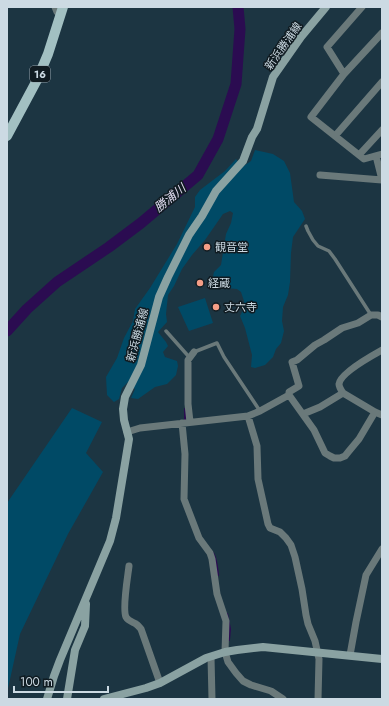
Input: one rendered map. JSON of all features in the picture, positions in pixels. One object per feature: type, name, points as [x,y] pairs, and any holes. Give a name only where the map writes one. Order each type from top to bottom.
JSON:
[{"type":"main road","name":"新浜勝浦線","points":[[47,699],[60,660],[114,530],[129,439],[123,409],[126,397],[141,365],[155,309],[163,287],[189,235],[202,216],[216,190],[243,161],[252,136],[257,129],[273,77],[301,38],[326,7]]},
{"type":"main road","name":"16","points":[[7,136],[37,80],[48,54],[60,9]]},
{"type":"main road","points":[[67,699],[75,650],[85,626],[86,597]]},
{"type":"main road","points":[[104,699],[128,696],[160,683],[211,656],[237,650],[262,648],[382,658]]},
{"type":"street","points":[[344,74],[327,47],[362,7]]},
{"type":"street","points":[[320,175],[382,180],[379,155],[364,159],[311,116],[344,74],[382,33]]},
{"type":"street","points":[[335,136],[382,82]]},
{"type":"street","points":[[359,155],[382,130]]},
{"type":"street","points":[[127,432],[140,428],[248,416],[260,411],[289,395],[289,392],[299,386],[292,362],[315,345],[338,331],[358,323],[371,315],[378,315],[382,317]]},
{"type":"street","points":[[289,395],[314,430],[325,453],[334,458],[345,456],[378,413],[343,393],[339,386],[339,382],[347,372],[368,357],[382,350]]},
{"type":"street","points":[[192,355],[188,360],[188,404],[186,422],[184,500],[199,538],[210,553],[212,559],[217,594],[226,621],[225,652],[228,662],[244,681],[251,685],[271,691],[283,699]]},
{"type":"street","points":[[302,414],[320,407],[343,393]]},
{"type":"street","points":[[248,416],[257,446],[258,479],[268,524],[270,528],[280,532],[291,545],[302,589],[308,624],[316,641],[319,659],[318,699]]},
{"type":"street","points":[[350,655],[366,575],[382,549]]},
{"type":"street","points":[[129,566],[126,587],[126,617],[141,629],[160,683]]},
{"type":"street","points":[[211,656],[212,699]]},
{"type":"lane","points":[[306,226],[313,240],[318,246],[329,251],[335,259],[371,315]]},
{"type":"lane","points":[[166,332],[192,355],[217,343],[224,357],[260,411]]},
{"type":"shaded area","points":[[255,150],[273,154],[284,161],[290,173],[294,202],[302,211],[305,219],[293,237],[290,282],[288,295],[283,307],[282,321],[284,331],[281,343],[276,349],[273,357],[265,365],[255,368],[251,367],[252,355],[245,328],[240,316],[243,310],[244,301],[241,292],[237,289],[215,287],[212,281],[214,272],[221,265],[226,234],[231,223],[233,213],[230,211],[223,214],[205,240],[192,255],[182,269],[168,295],[166,314],[167,322],[158,332],[168,346],[163,352],[165,357],[177,361],[178,366],[176,375],[167,384],[155,387],[138,399],[131,398],[135,389],[128,382],[122,388],[119,399],[114,402],[107,395],[106,377],[117,358],[124,338],[133,321],[135,309],[150,288],[177,244],[195,207],[195,197],[200,190],[225,171],[236,159],[242,167],[251,161]]},
{"type":"shaded area","points":[[205,298],[213,323],[189,331],[178,307]]},
{"type":"shaded area","points":[[72,408],[102,422],[86,453],[103,472],[68,534],[20,634],[7,693],[7,503]]},
{"type":"waterway","name":"勝浦川","points":[[7,331],[27,309],[57,282],[109,247],[141,223],[198,175],[218,139],[236,84],[240,29],[238,7]]},
{"type":"waterway","points":[[185,409],[185,421]]},
{"type":"waterway","points":[[213,553],[218,575]]},
{"type":"waterway","points":[[227,614],[230,629],[229,640]]},
{"type":"place","name":"観音堂","points":[[207,247]]},
{"type":"place","name":"経蔵","points":[[200,283]]},
{"type":"place","name":"丈六寺","points":[[216,307]]}]
